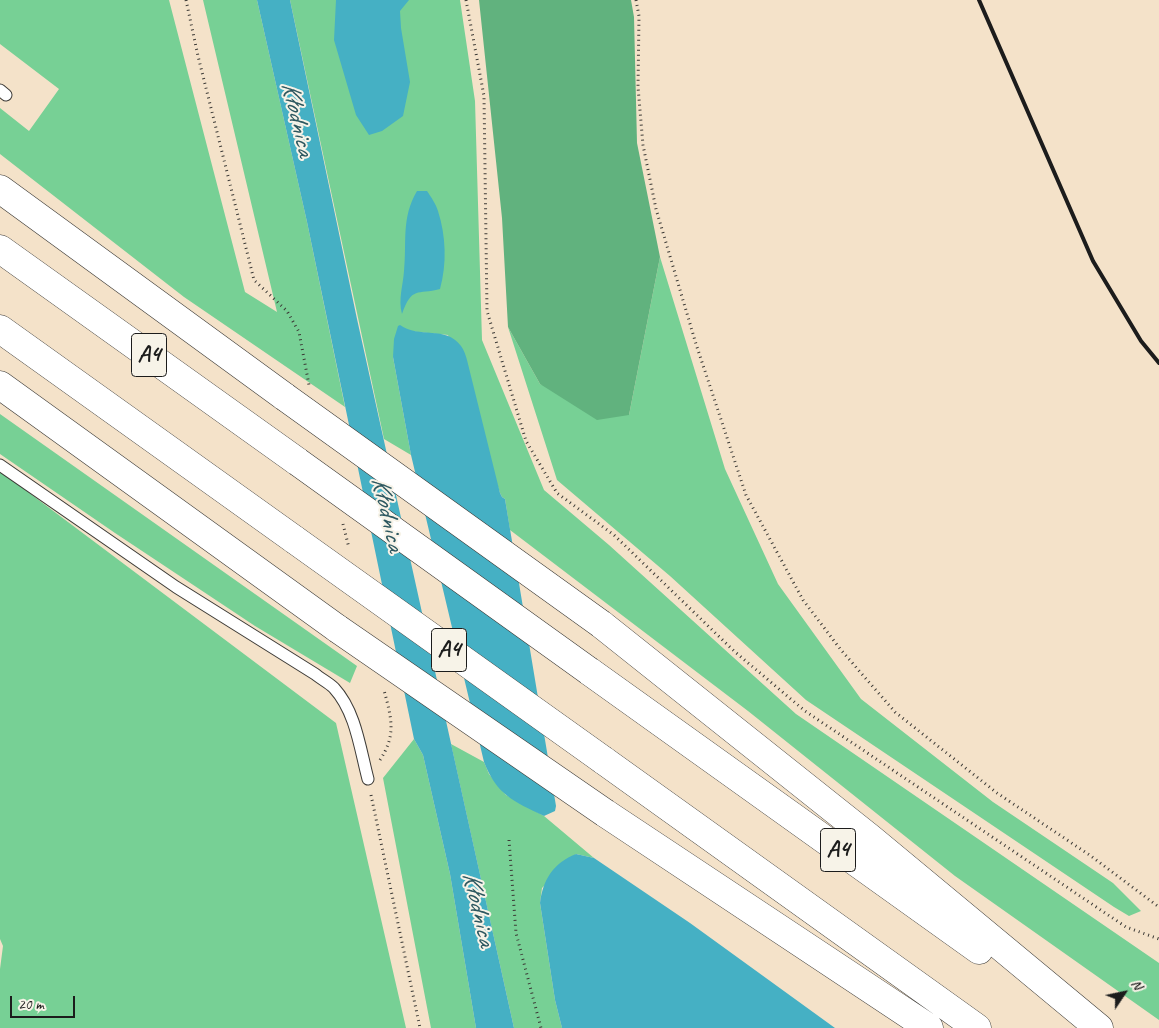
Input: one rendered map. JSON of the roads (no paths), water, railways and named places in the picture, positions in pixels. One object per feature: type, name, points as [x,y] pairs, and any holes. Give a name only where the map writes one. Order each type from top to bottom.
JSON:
[{"type":"highway","points":[[0,189],[601,624],[870,838],[1099,1028]]},
{"type":"highway","name":"A4","points":[[0,249],[1088,1028]]},
{"type":"highway","name":"A4","points":[[0,329],[977,1028]]},
{"type":"highway","points":[[0,385],[338,629],[605,813],[928,1028]]},
{"type":"lane","points":[[0,465],[176,587],[315,674],[334,688],[345,705],[356,730],[368,779]]},
{"type":"water","name":"Kłodnica","points":[[257,0],[290,0],[357,319],[514,1028],[476,1028],[450,874],[423,755],[414,739],[307,222]]},
{"type":"water","points":[[336,0],[409,0],[400,11],[410,82],[403,116],[382,131],[369,135],[356,115],[334,40]]},
{"type":"water","points":[[417,191],[427,191],[437,208],[444,240],[444,270],[440,289],[412,295],[402,314],[401,298],[407,221],[412,201]]},
{"type":"water","points":[[400,325],[415,331],[448,336],[461,346],[467,358],[500,493],[505,499],[556,806],[555,811],[544,816],[507,796],[494,782],[484,762],[411,455],[393,357],[394,339]]},
{"type":"water","points":[[576,854],[594,858],[690,923],[835,1028],[562,1028],[555,1000],[540,903],[541,895],[550,873],[561,862]]},
{"type":"railway","points":[[979,0],[1093,261],[1141,341],[1159,363]]}]
